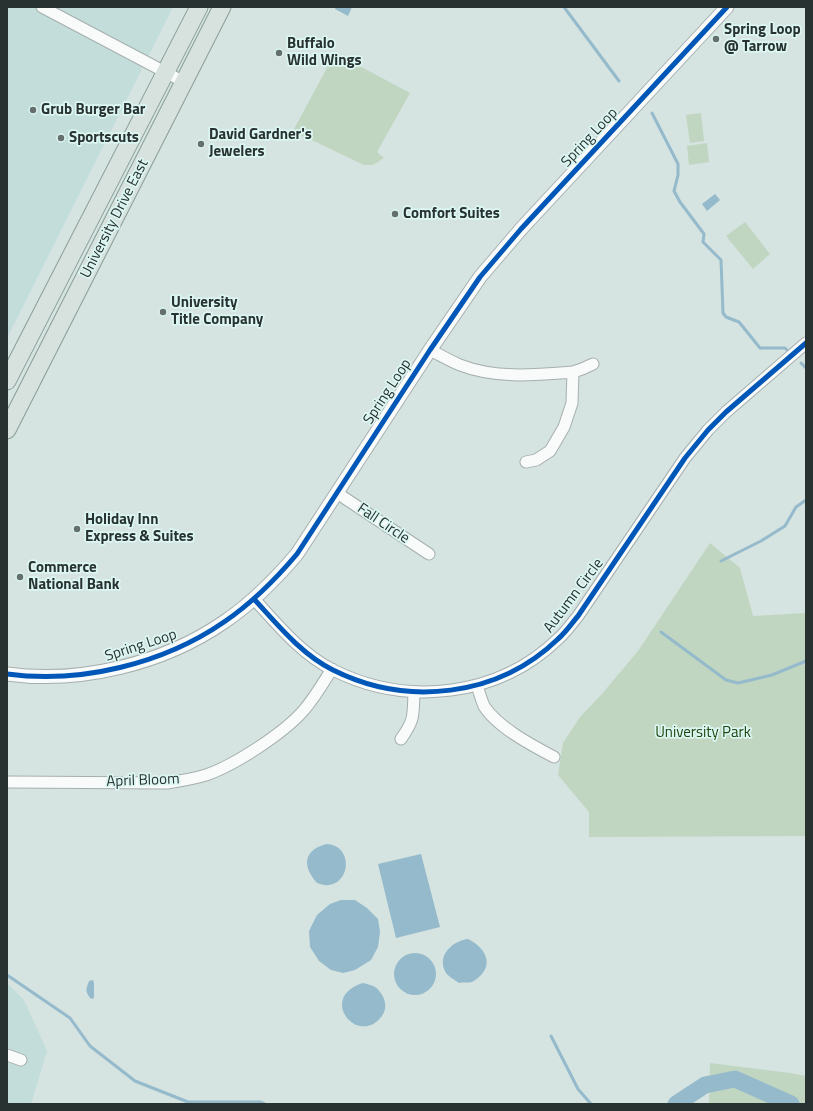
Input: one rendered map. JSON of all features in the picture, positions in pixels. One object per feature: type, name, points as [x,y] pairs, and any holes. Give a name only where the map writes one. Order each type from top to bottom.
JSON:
[{"type":"main road","name":"University Drive East","points":[[7,381],[199,7]]},
{"type":"main road","name":"University Drive East","points":[[7,430],[222,7]]},
{"type":"main road","points":[[42,312],[63,321]]},
{"type":"street","points":[[42,7],[184,82]]},
{"type":"street","name":"Spring Loop","points":[[7,674],[30,677],[81,675],[120,668],[168,652],[190,642],[223,623],[276,578],[297,554],[430,350],[480,277],[513,239],[727,7]]},
{"type":"street","name":"Autumn Circle","points":[[254,598],[296,643],[332,669],[355,679],[376,685],[414,692],[450,691],[477,685],[501,677],[535,658],[559,639],[578,616],[671,476],[708,430],[726,412],[806,343]]},
{"type":"street","points":[[430,350],[462,366],[491,373],[528,375],[573,372],[593,364]]},
{"type":"street","points":[[526,462],[536,460],[550,451],[564,427],[572,403],[573,372]]},
{"type":"street","name":"Fall Circle","points":[[337,493],[429,554]]},
{"type":"street","name":"April Bloom","points":[[7,782],[167,783],[206,775],[223,768],[280,732],[304,710],[332,669]]},
{"type":"street","points":[[477,685],[480,698],[485,707],[494,716],[524,740],[554,757]]},
{"type":"street","points":[[400,739],[410,726],[413,718],[414,692]]},
{"type":"street","points":[[7,1055],[21,1060]]},
{"type":"shaded area","points":[[7,7],[173,7],[7,338]]},
{"type":"shaded area","points":[[7,983],[24,1000],[47,1051],[31,1104],[7,1104]]},
{"type":"green space","points":[[335,53],[410,93],[377,152],[384,158],[373,165],[364,165],[293,131]]},
{"type":"green space","points":[[701,113],[704,141],[690,143],[686,115]]},
{"type":"green space","points":[[707,143],[709,162],[689,165],[687,146]]},
{"type":"green space","points":[[745,222],[770,254],[753,269],[726,236]]},
{"type":"green space","name":"University Park","points":[[710,543],[740,568],[753,616],[806,613],[806,836],[589,837],[589,812],[558,775],[563,743],[580,717],[601,695],[638,651]]},
{"type":"green space","points":[[710,1063],[806,1076],[806,1104],[709,1104]]},
{"type":"water","points":[[336,7],[352,7],[348,16],[335,9]]},
{"type":"water","points":[[715,194],[720,200],[707,211],[702,204]]},
{"type":"water","points":[[326,844],[335,846],[341,850],[346,863],[345,871],[337,882],[323,885],[317,883],[312,877],[307,865],[307,860],[312,851]]},
{"type":"water","points":[[421,854],[440,927],[396,938],[378,864]]},
{"type":"water","points":[[341,900],[355,900],[367,908],[378,919],[380,932],[378,947],[371,960],[355,970],[343,973],[331,970],[319,961],[310,947],[309,931],[317,915],[330,904]]},
{"type":"water","points":[[468,939],[481,949],[487,963],[482,974],[475,980],[472,982],[459,983],[446,973],[443,967],[444,955],[451,946],[462,940]]},
{"type":"water","points":[[411,953],[419,953],[427,956],[433,962],[436,974],[433,986],[427,992],[419,995],[411,995],[403,992],[397,986],[394,978],[394,970],[397,962],[403,956]]},
{"type":"water","points":[[93,980],[93,999],[90,998],[86,990],[89,981]]},
{"type":"water","points":[[363,983],[375,987],[381,993],[385,1008],[382,1016],[372,1024],[362,1026],[353,1023],[346,1017],[342,1008],[343,999],[350,990]]},
{"type":"waterway","points":[[564,7],[619,81]]},
{"type":"waterway","points":[[652,113],[678,164],[678,175],[674,191],[680,202],[704,234],[703,242],[721,260],[723,313],[726,317],[739,322],[760,348],[785,348],[787,350]]},
{"type":"waterway","points":[[801,363],[806,368]]},
{"type":"waterway","points":[[721,561],[761,541],[785,526],[796,507],[806,500]]},
{"type":"waterway","points":[[661,632],[726,680],[738,683],[772,675],[806,661]]},
{"type":"waterway","points":[[7,975],[70,1018],[90,1046],[135,1081],[188,1102],[260,1102],[265,1104]]},
{"type":"waterway","points":[[551,1036],[578,1089],[591,1104]]},
{"type":"waterway","points":[[676,1104],[705,1085],[735,1079],[791,1104]]},
{"type":"cycle path","points":[[7,674],[63,676],[120,668],[148,660],[200,637],[234,615],[263,591],[297,554],[430,350],[480,277],[521,229],[727,7]]},
{"type":"cycle path","points":[[254,599],[290,638],[310,656],[333,670],[361,682],[391,689],[421,692],[451,690],[480,684],[508,674],[534,659],[558,639],[578,616],[685,458],[708,430],[726,412],[806,343]]},
{"type":"place","name":"Spring Loop @ Tarrow","points":[[716,39]]},
{"type":"place","name":"Buffalo Wild Wings","points":[[279,53]]},
{"type":"place","name":"Grub Burger Bar","points":[[33,110]]},
{"type":"place","name":"Sportscuts","points":[[61,138]]},
{"type":"place","name":"David Gardner's Jewelers","points":[[201,144]]},
{"type":"place","name":"Comfort Suites","points":[[395,214]]},
{"type":"place","name":"University Title Company","points":[[163,312]]},
{"type":"place","name":"Holiday Inn Express & Suites","points":[[77,529]]},
{"type":"place","name":"Commerce National Bank","points":[[20,577]]}]
